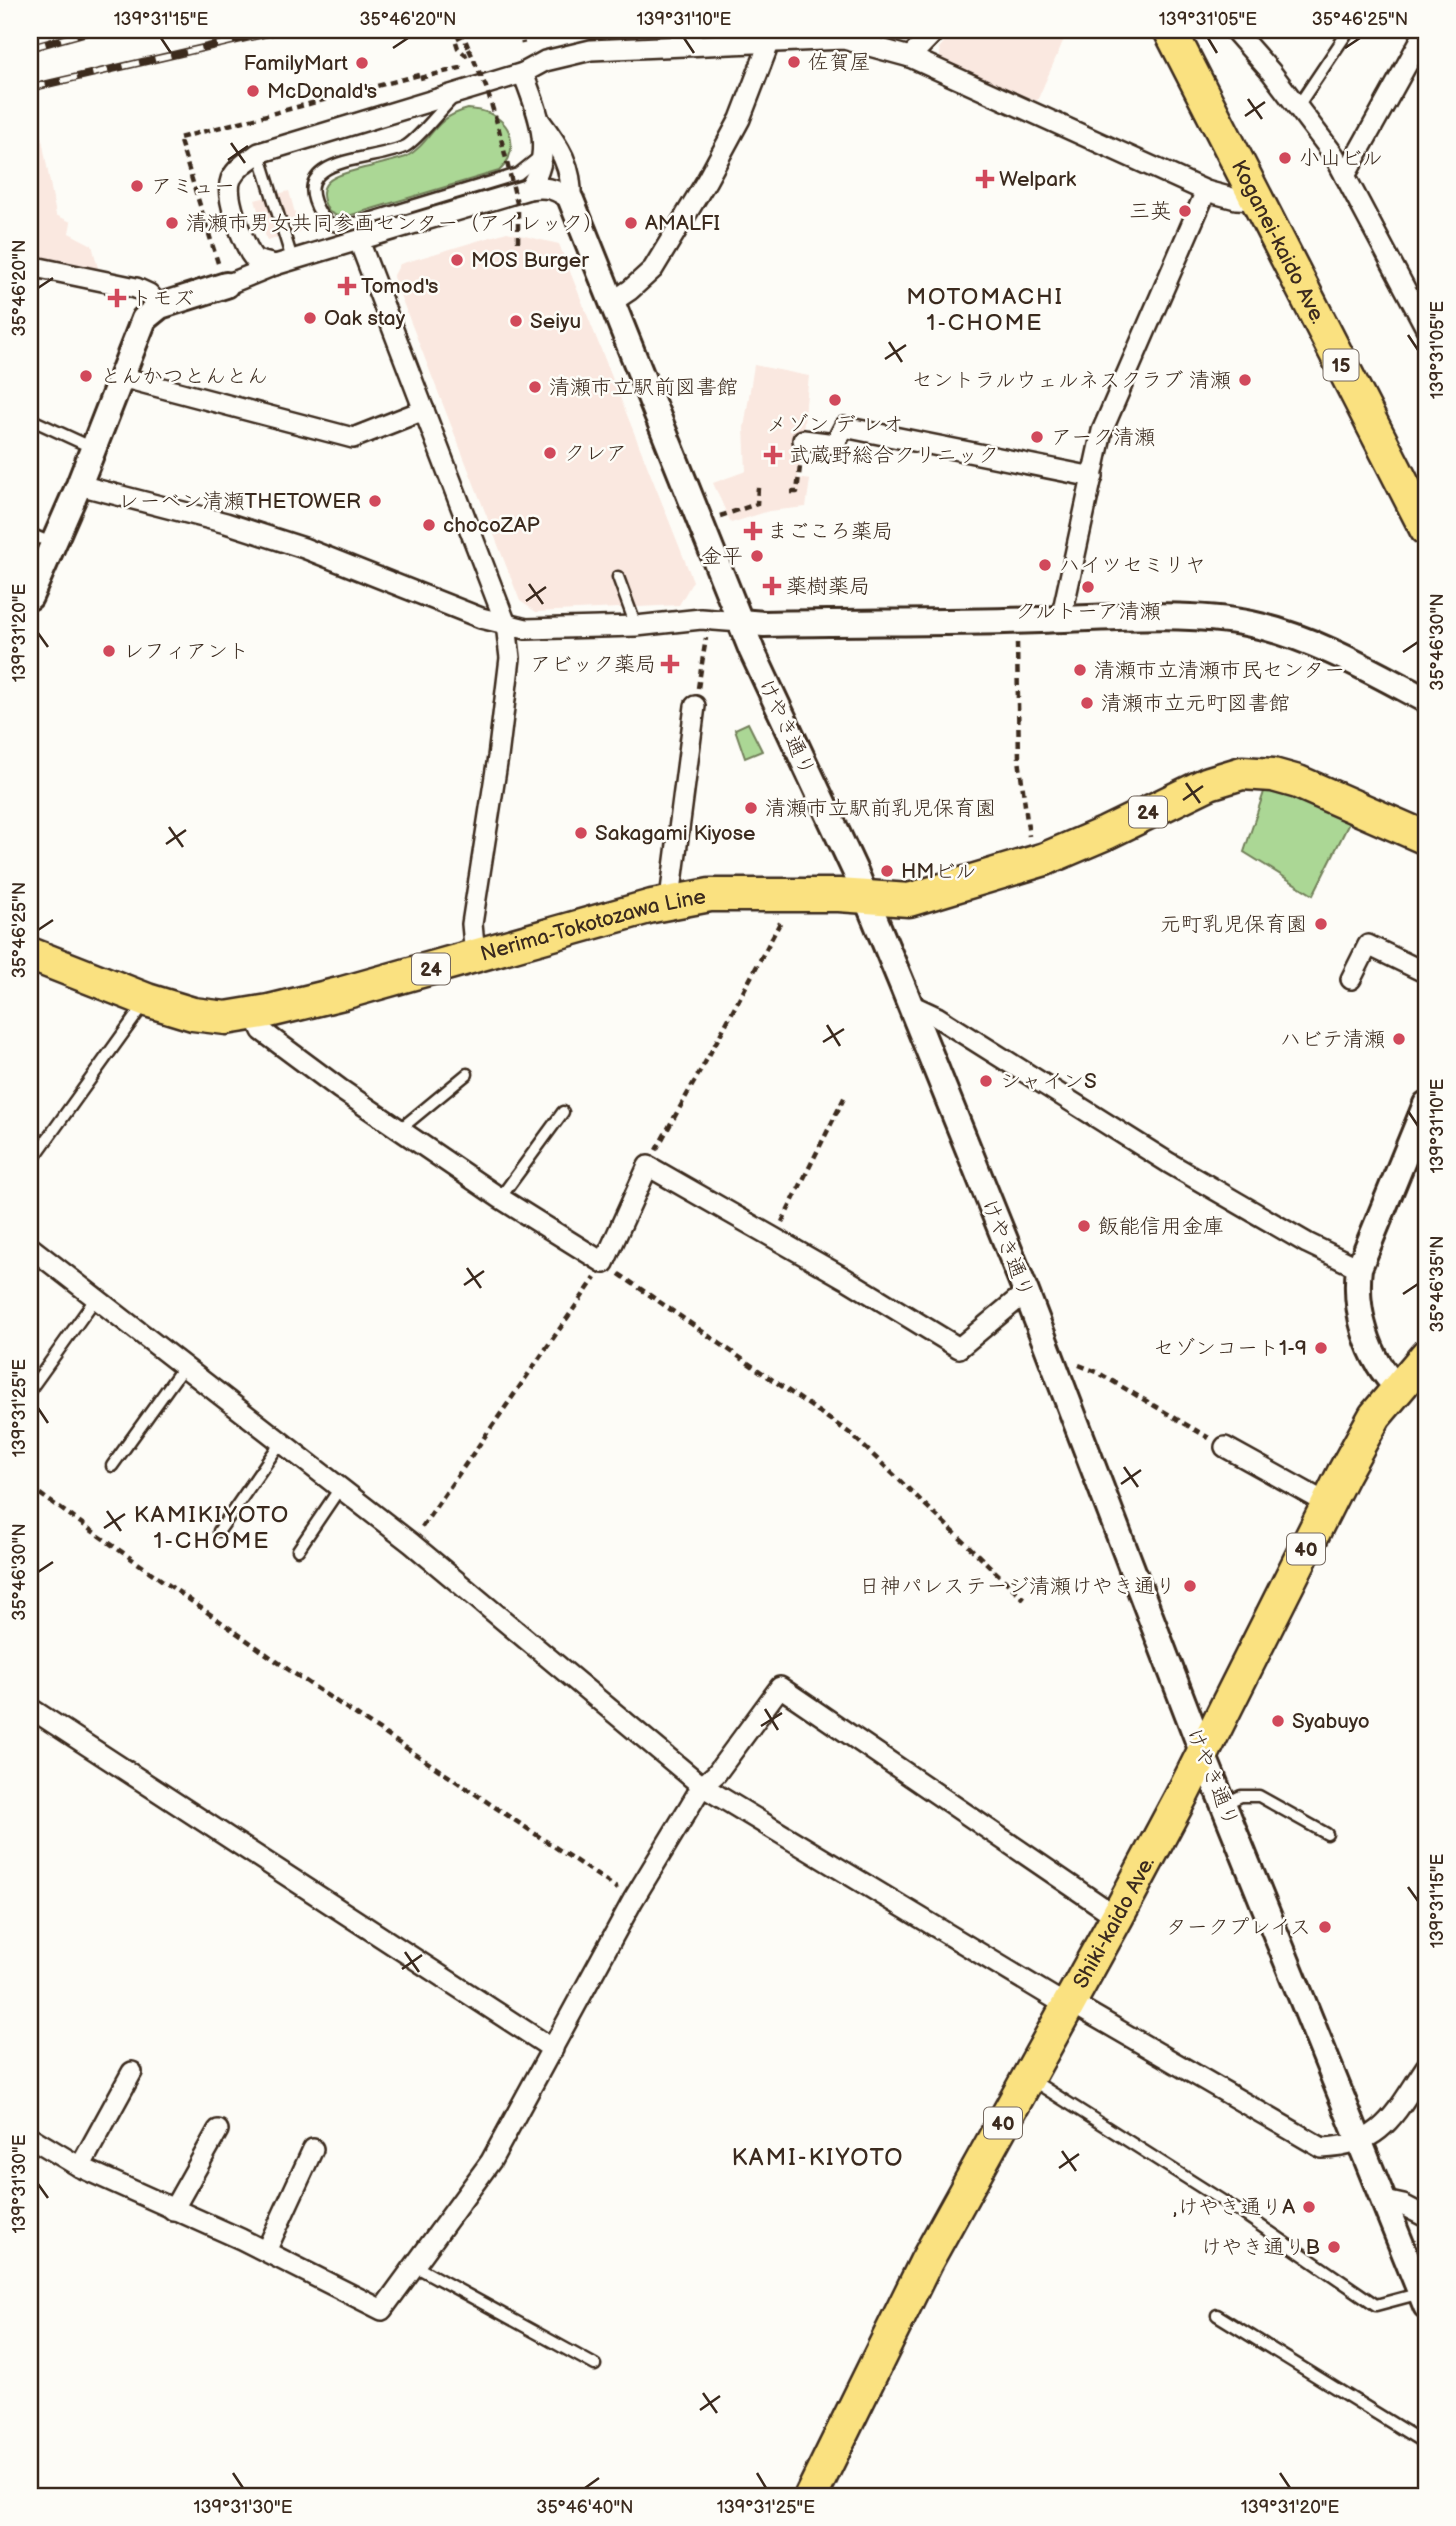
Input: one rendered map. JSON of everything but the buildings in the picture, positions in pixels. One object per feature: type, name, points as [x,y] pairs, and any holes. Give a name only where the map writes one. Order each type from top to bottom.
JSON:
[{"type":"main road","name":"Koganei-kaido Ave.","points":[[1170,30],[1426,529]]},
{"type":"main road","name":"Nerima-Tokotozawa Line","points":[[30,954],[147,1000],[192,1014],[226,1018],[254,1014],[343,993],[672,902],[710,895],[794,895],[909,900],[1032,863],[1106,833],[1209,783],[1241,773],[1273,775],[1298,782],[1426,838]]},
{"type":"main road","name":"Shiki-kaido Ave.","points":[[811,2496],[926,2262],[1117,1917],[1375,1416],[1426,1356]]},
{"type":"street","points":[[910,57],[936,30]]},
{"type":"street","points":[[1234,30],[1298,106],[1334,155],[1426,328]]},
{"type":"street","points":[[1345,176],[1426,30]]},
{"type":"street","points":[[226,285],[244,270],[247,261],[245,243],[230,196],[231,180],[242,164],[259,153],[523,73],[545,61],[591,50],[844,39],[910,57],[1206,191],[1236,199],[1257,200]]},
{"type":"street","points":[[612,302],[653,269],[707,180],[740,119],[770,41]]},
{"type":"street","points":[[30,597],[79,485],[139,328],[151,311],[283,262],[359,241],[537,177],[542,165],[543,148],[540,120],[523,73]]},
{"type":"street","points":[[540,120],[558,145],[572,182],[571,200]]},
{"type":"street","points":[[524,182],[558,190],[571,200]]},
{"type":"street","points":[[1061,620],[1102,431],[1206,191]]},
{"type":"street","name":"けやき通り","points":[[571,200],[740,622],[855,871],[852,897],[909,1004],[1026,1292],[1203,1754],[1424,2299]]},
{"type":"street","points":[[359,241],[506,624],[510,658],[498,757],[472,924],[475,957]]},
{"type":"street","points":[[245,243],[255,260],[283,262]]},
{"type":"street","points":[[30,266],[136,288],[149,294],[160,306]]},
{"type":"street","points":[[121,377],[353,438],[424,410]]},
{"type":"street","points":[[803,440],[835,444],[844,427],[1093,477]]},
{"type":"street","points":[[79,485],[226,523],[304,548],[481,618],[526,629],[636,626],[701,619],[764,624],[1217,619],[1251,624],[1321,648],[1426,700]]},
{"type":"street","points":[[672,902],[671,891],[695,706]]},
{"type":"street","points":[[1351,979],[1368,945],[1426,973]]},
{"type":"street","points":[[909,1004],[937,1017],[1168,1163],[1307,1244],[1359,1268]]},
{"type":"street","points":[[254,1014],[262,1031],[399,1130],[604,1263],[648,1166],[959,1348],[1026,1292]]},
{"type":"street","points":[[1398,1388],[1384,1375],[1376,1360],[1359,1311],[1356,1292],[1359,1268],[1426,1104]]},
{"type":"street","points":[[30,1247],[411,1543],[702,1786],[1054,1998],[1070,2002],[1322,2148],[1338,2148],[1379,2132],[1426,2067]]},
{"type":"street","points":[[1224,1447],[1328,1504]]},
{"type":"street","points":[[30,2137],[80,2167],[265,2251],[382,2310],[491,2161],[633,1899],[702,1786],[716,1774],[779,1687],[1117,1917]]},
{"type":"street","points":[[30,1708],[553,2049]]},
{"type":"street","points":[[80,2167],[132,2072]]},
{"type":"street","points":[[173,2210],[218,2130]]},
{"type":"street","points":[[265,2251],[313,2149]]},
{"type":"street","points":[[1385,2202],[1403,2205],[1426,2217]]},
{"type":"lane","points":[[1298,106],[1349,30]]},
{"type":"lane","points":[[458,93],[407,146],[331,166],[318,176],[312,187],[315,204],[324,219],[334,227],[346,226],[524,182]]},
{"type":"lane","points":[[259,153],[283,262]]},
{"type":"lane","points":[[30,419],[93,448]]},
{"type":"lane","points":[[30,534],[54,544]]},
{"type":"lane","points":[[618,577],[636,626]]},
{"type":"lane","points":[[33,1159],[147,1000]]},
{"type":"lane","points":[[399,1130],[467,1074]]},
{"type":"lane","points":[[500,1198],[563,1112]]},
{"type":"lane","points":[[30,1390],[96,1298]]},
{"type":"lane","points":[[113,1466],[184,1366]]},
{"type":"lane","points":[[219,1531],[281,1442]]},
{"type":"lane","points":[[298,1550],[340,1488]]},
{"type":"lane","points":[[1223,1804],[1241,1796],[1258,1796],[1328,1834]]},
{"type":"lane","points":[[1028,2078],[1248,2217],[1376,2305],[1424,2299]]},
{"type":"lane","points":[[415,2266],[595,2365]]},
{"type":"lane","points":[[1217,2315],[1426,2444]]},
{"type":"path","points":[[520,30],[523,44]]},
{"type":"path","points":[[470,53],[464,55],[458,48],[455,39],[462,32],[486,87],[502,139],[518,207],[518,245]]},
{"type":"path","points":[[420,78],[475,64]]},
{"type":"path","points":[[791,492],[797,492],[803,440]]},
{"type":"path","points":[[719,516],[757,504],[758,487]]},
{"type":"path","points":[[1017,621],[1019,759],[1032,863]]},
{"type":"path","points":[[648,1166],[794,895]]},
{"type":"path","points":[[774,1238],[846,1094]]},
{"type":"path","points":[[411,1543],[604,1263],[851,1434],[1024,1599]]},
{"type":"path","points":[[1055,1367],[1074,1363],[1097,1372],[1224,1447]]},
{"type":"path","points":[[30,1487],[289,1670],[633,1899]]},
{"type":"shaded area","points":[[955,30],[1068,30],[1037,101],[941,61],[939,48]]},
{"type":"shaded area","points":[[38,118],[56,215],[71,222],[69,233],[92,245],[98,268],[30,254],[30,120]]},
{"type":"shaded area","points":[[289,191],[300,232],[267,241],[255,200]]},
{"type":"shaded area","name":"クレア","points":[[507,232],[559,244],[693,581],[679,605],[536,612],[520,601],[393,277],[400,264]]},
{"type":"shaded area","name":"武蔵野総合クリニック","points":[[754,365],[809,376],[798,478],[810,480],[806,507],[769,511],[731,523],[713,483],[746,471],[744,428]]},
{"type":"green space","points":[[468,109],[493,115],[503,122],[507,129],[511,151],[499,171],[348,216],[337,216],[329,212],[323,192],[330,180],[345,173],[406,157],[446,118]]},
{"type":"green space","points":[[748,723],[762,751],[745,758],[735,729]]},
{"type":"green space","points":[[1268,780],[1354,813],[1313,895],[1244,852]]},
{"type":"railway","points":[[30,48],[95,30]]},
{"type":"railway","points":[[30,88],[281,30]]},
{"type":"place","name":"佐賀屋","points":[[794,62]]},
{"type":"place","name":"FamilyMart","points":[[362,63]]},
{"type":"place","name":"McDonald's","points":[[253,91]]},
{"type":"place","name":"小山ビル","points":[[1285,158]]},
{"type":"place","name":"Welpark","points":[[985,179]]},
{"type":"place","name":"アミュー","points":[[137,186]]},
{"type":"place","name":"三英","points":[[1185,211]]},
{"type":"place","name":"清瀬市男女共同参画センター（アイレック）","points":[[172,223]]},
{"type":"place","name":"AMALFI","points":[[631,223]]},
{"type":"place","name":"MOS Burger","points":[[457,260]]},
{"type":"place","name":"Tomod's","points":[[347,286]]},
{"type":"place","name":"トモズ","points":[[117,298]]},
{"type":"place","name":"Oak stay","points":[[310,318]]},
{"type":"place","name":"Seiyu","points":[[516,321]]},
{"type":"place","name":"とんかつとんとん","points":[[86,376]]},
{"type":"place","name":"セントラルウェルネスクラブ 清瀬","points":[[1245,380]]},
{"type":"place","name":"清瀬市立駅前図書館","points":[[535,387]]},
{"type":"place","name":"メゾン デ レオ","points":[[835,400]]},
{"type":"place","name":"アーク清瀬","points":[[1037,437]]},
{"type":"place","name":"クレア","points":[[550,453]]},
{"type":"place","name":"武蔵野総合クリニック","points":[[773,455]]},
{"type":"place","name":"レーベン清瀬THETOWER","points":[[375,501]]},
{"type":"place","name":"chocoZAP","points":[[429,525]]},
{"type":"place","name":"まごころ薬局","points":[[753,531]]},
{"type":"place","name":"金平","points":[[757,556]]},
{"type":"place","name":"ハイツセミリヤ","points":[[1045,565]]},
{"type":"place","name":"薬樹薬局","points":[[772,586]]},
{"type":"place","name":"クルトーア清瀬","points":[[1088,587]]},
{"type":"place","name":"レフィアント","points":[[109,651]]},
{"type":"place","name":"アビック薬局","points":[[670,664]]},
{"type":"place","name":"清瀬市立清瀬市民センター","points":[[1080,670]]},
{"type":"place","name":"清瀬市立元町図書館","points":[[1087,703]]},
{"type":"place","name":"清瀬市立駅前乳児保育園","points":[[751,808]]},
{"type":"place","name":"Sakagami Kiyose","points":[[581,833]]},
{"type":"place","name":"HMビル","points":[[887,871]]},
{"type":"place","name":"元町乳児保育園","points":[[1321,924]]},
{"type":"place","name":"ハビテ清瀬","points":[[1399,1039]]},
{"type":"place","name":"シャインS","points":[[986,1081]]},
{"type":"place","name":"飯能信用金庫","points":[[1084,1226]]},
{"type":"place","name":"セゾンコート1-9","points":[[1321,1348]]},
{"type":"place","name":"日神パレステージ清瀬けやき通り","points":[[1190,1586]]},
{"type":"place","name":"Syabuyo","points":[[1278,1721]]},
{"type":"place","name":"タークプレイス","points":[[1325,1927]]},
{"type":"place","name":",けやき通りA","points":[[1309,2207]]},
{"type":"place","name":"けやき通りB","points":[[1334,2247]]},
{"type":"district","name":"MOTOMACHI 1-CHOME","points":[[985,309]]},
{"type":"district","name":"KAMIKIYOTO 1-CHOME","points":[[212,1527]]},
{"type":"district","name":"KAMI-KIYOTO","points":[[818,2157]]}]
